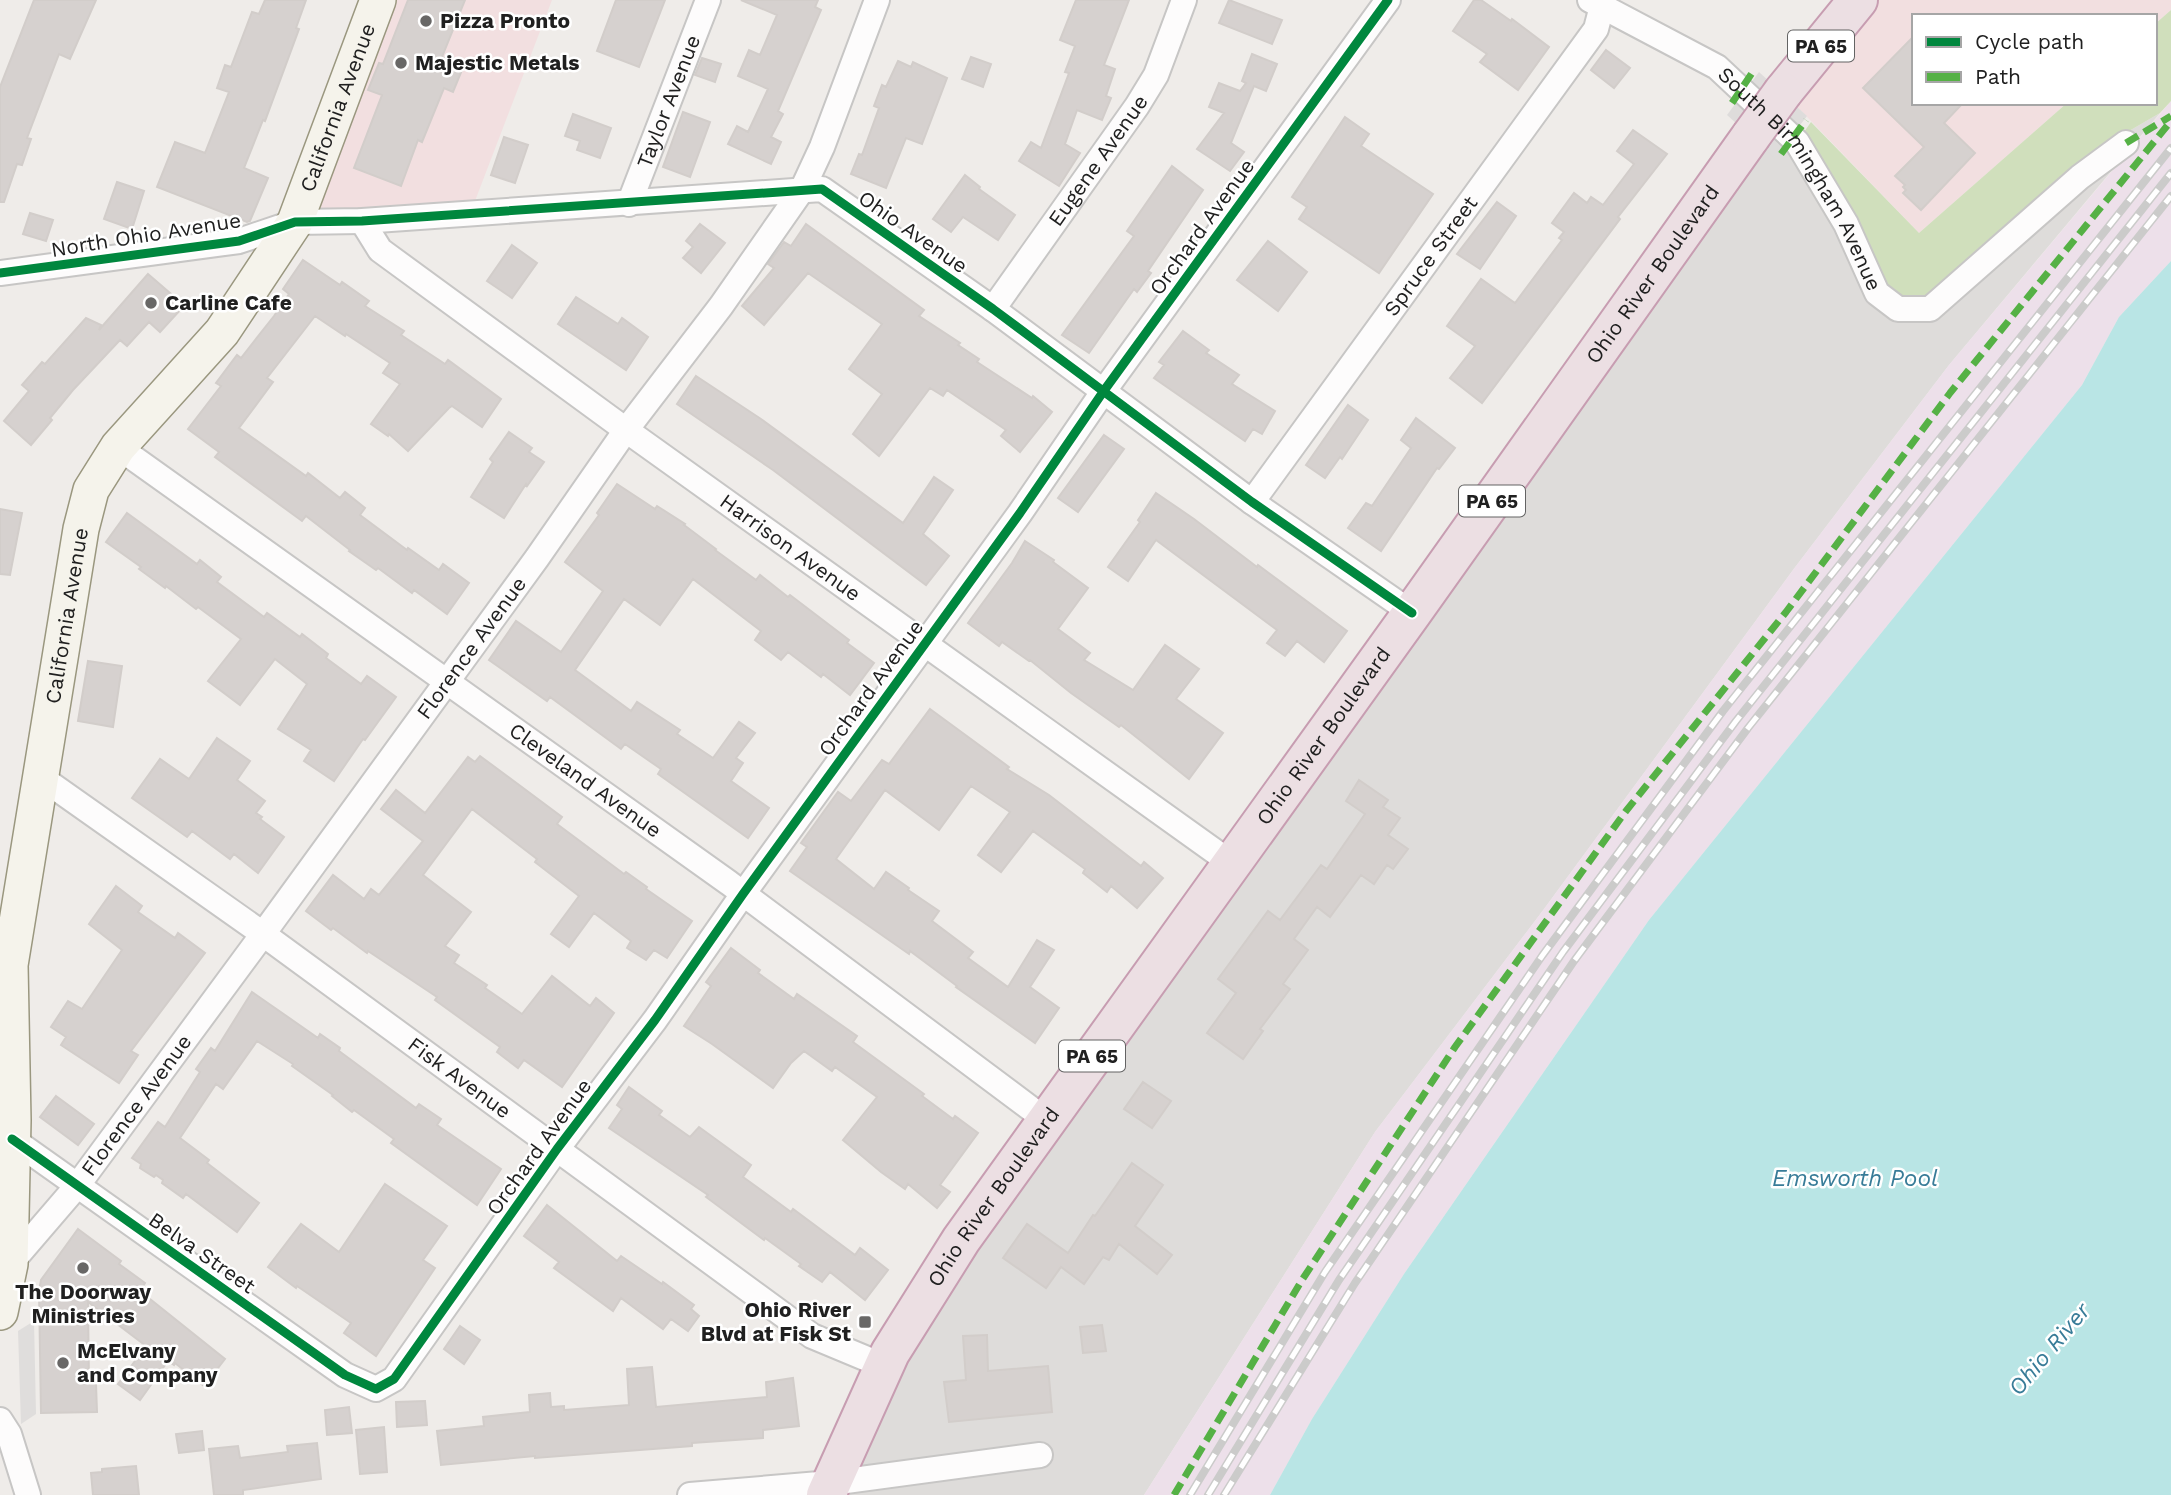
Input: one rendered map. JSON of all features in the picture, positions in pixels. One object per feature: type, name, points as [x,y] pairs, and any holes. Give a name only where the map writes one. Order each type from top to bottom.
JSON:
[{"type":"highway","name":"Ohio River Boulevard","points":[[828,1489],[899,1337],[961,1240],[1751,136],[1858,0]]},
{"type":"street","name":"California Avenue","points":[[0,1312],[10,1264],[12,1139],[5,965],[42,778],[81,529],[91,490],[118,447],[222,332],[295,222],[378,0]]},
{"type":"street","name":"Taylor Avenue","points":[[629,204],[708,0]]},
{"type":"street","name":"Florence Avenue","points":[[10,1264],[78,1186],[802,190],[822,147],[877,0]]},
{"type":"street","name":"Eugene Avenue","points":[[993,309],[1137,106],[1156,75],[1184,0]]},
{"type":"street","name":"Orchard Avenue","points":[[376,1389],[394,1379],[557,1149],[655,1020],[743,894],[1020,513],[1103,392],[1388,0]]},
{"type":"street","name":"South Birmingham Avenue","points":[[1596,3],[1717,67],[1797,142],[1846,224],[1877,293],[1898,309],[1930,309],[2080,177],[2126,143]]},
{"type":"street","name":"Spruce Street","points":[[1252,502],[1596,29],[1596,3]]},
{"type":"street","name":"Ohio Avenue","points":[[295,222],[362,221],[822,189],[993,309],[1252,502],[1412,612]]},
{"type":"street","name":"Harrison Avenue","points":[[362,221],[380,250],[626,430],[1231,863]]},
{"type":"street","name":"North Ohio Avenue","points":[[0,273],[239,241],[295,222]]},
{"type":"street","name":"Cleveland Avenue","points":[[118,447],[743,894],[1046,1120]]},
{"type":"street","name":"Fisk Avenue","points":[[42,778],[263,934],[812,1336],[884,1366]]},
{"type":"street","name":"Belva Street","points":[[12,1139],[345,1375],[376,1389]]},
{"type":"street","points":[[0,1420],[9,1434],[28,1495]]},
{"type":"street","points":[[690,1495],[828,1489],[1040,1455]]},
{"type":"shaded area","points":[[378,0],[552,0],[470,214],[295,222]]},
{"type":"shaded area","points":[[1858,0],[2171,0],[2171,10],[2157,22],[2157,14],[1912,14],[1912,105],[2065,105],[1919,233],[1783,92]]},
{"type":"shaded area","points":[[2171,101],[2171,261],[2119,317],[2082,385],[1649,920],[1404,1274],[1312,1419],[1270,1495],[1144,1495],[1375,1132],[1949,365]]},
{"type":"shaded area","points":[[2160,113],[1949,365],[1375,1132],[1144,1495],[826,1495],[871,1394],[1751,136],[1797,142],[1877,293],[2080,178],[2086,156]]},
{"type":"shaded area","points":[[34,1321],[36,1414],[21,1424],[18,1331]]},
{"type":"green space","points":[[2171,10],[2171,101],[2160,113],[2086,156],[2080,177],[1951,292],[1898,309],[1797,142],[1811,122],[1919,233],[2065,105],[2157,105],[2157,22]]},
{"type":"water","name":"Emsworth Pool","points":[[2171,261],[2171,1495],[1270,1495],[1312,1419],[1404,1274],[1649,920],[2082,385],[2119,317]]},
{"type":"pier","points":[[1759,72],[1807,116],[1775,158],[1727,115]]},
{"type":"building","points":[[34,0],[96,0],[70,59],[59,54],[27,138],[31,139],[22,165],[17,164],[4,202],[0,202],[0,87]]},
{"type":"building","points":[[265,0],[306,0],[296,28],[299,29],[265,121],[263,120],[244,168],[268,178],[250,221],[247,222],[157,187],[175,142],[205,153],[229,92],[217,88],[225,65],[231,67],[252,12],[259,14]]},
{"type":"building","points":[[408,0],[465,0],[442,57],[464,65],[453,92],[444,88],[422,142],[418,140],[401,186],[354,168],[382,95],[368,90],[379,63],[383,64]]},
{"type":"building","points":[[616,0],[665,0],[639,67],[597,51]]},
{"type":"building","points":[[741,0],[818,0],[815,7],[821,10],[778,111],[783,114],[771,137],[781,142],[771,164],[728,144],[737,126],[748,132],[768,89],[738,76],[749,50],[760,55],[777,15]]},
{"type":"building","points":[[1076,0],[1129,0],[1104,65],[1115,69],[1106,96],[1111,98],[1102,120],[1077,110],[1065,144],[1080,153],[1059,186],[1019,161],[1031,142],[1041,148],[1069,73],[1065,72],[1075,46],[1060,40]]},
{"type":"building","points":[[1229,0],[1282,20],[1272,44],[1219,23]]},
{"type":"building","points":[[1474,0],[1481,0],[1511,21],[1512,19],[1549,47],[1518,90],[1480,62],[1487,54],[1453,31]]},
{"type":"building","points":[[1912,38],[1912,105],[1961,105],[1944,123],[1975,153],[1921,210],[1903,193],[1906,190],[1903,187],[1905,185],[1895,176],[1924,147],[1863,88]]},
{"type":"building","points":[[1606,50],[1630,68],[1614,88],[1591,70]]},
{"type":"building","points":[[1252,54],[1277,64],[1266,91],[1254,86],[1231,143],[1244,152],[1230,171],[1197,149],[1224,113],[1209,107],[1219,83],[1240,91],[1246,83],[1242,81]]},
{"type":"building","points":[[971,57],[991,64],[983,87],[962,79]]},
{"type":"building","points":[[702,58],[721,64],[715,82],[695,75]]},
{"type":"building","points":[[898,61],[911,67],[913,62],[947,78],[922,144],[906,138],[886,188],[851,174],[859,154],[862,155],[879,108],[874,106],[882,85],[886,87]]},
{"type":"building","points":[[683,112],[710,122],[690,177],[663,167]]},
{"type":"building","points":[[573,114],[611,128],[600,158],[577,150],[580,141],[565,136]]},
{"type":"building","points":[[1345,117],[1369,134],[1361,146],[1433,194],[1379,273],[1299,219],[1307,207],[1292,197]]},
{"type":"building","points":[[1633,130],[1667,154],[1482,403],[1450,378],[1475,346],[1447,326],[1481,279],[1515,303],[1562,240],[1559,238],[1564,232],[1552,223],[1574,193],[1587,203],[1591,197],[1603,205],[1634,164],[1617,151]]},
{"type":"building","points":[[504,137],[528,145],[515,183],[491,175]]},
{"type":"building","points":[[1172,166],[1203,190],[1148,271],[1151,273],[1137,292],[1134,289],[1089,353],[1062,335],[1134,236],[1127,231]]},
{"type":"building","points":[[965,175],[980,187],[979,189],[1015,215],[998,240],[963,217],[951,232],[933,219]]},
{"type":"building","points":[[117,182],[144,191],[132,229],[104,219]]},
{"type":"building","points":[[1497,202],[1516,216],[1480,269],[1457,254]]},
{"type":"building","points":[[30,213],[53,220],[46,241],[23,234]]},
{"type":"building","points":[[700,224],[725,243],[701,273],[683,258],[693,247],[686,241]]},
{"type":"building","points":[[806,224],[924,310],[919,316],[960,343],[958,345],[979,359],[977,362],[1032,398],[1033,396],[1052,412],[1020,452],[1001,436],[1006,430],[947,390],[943,396],[930,388],[879,456],[853,434],[882,394],[849,369],[882,324],[808,273],[764,325],[742,306],[774,268],[768,264],[784,242],[791,246]]},
{"type":"building","points":[[1268,241],[1307,272],[1278,311],[1237,280]]},
{"type":"building","points":[[512,245],[537,263],[512,298],[487,281]]},
{"type":"building","points":[[303,260],[369,301],[365,306],[404,331],[401,335],[445,364],[448,360],[501,399],[482,427],[452,406],[408,451],[389,434],[388,436],[371,424],[400,384],[383,373],[390,363],[315,316],[267,378],[273,382],[239,428],[306,476],[308,473],[340,498],[345,492],[365,508],[360,515],[407,550],[408,548],[439,570],[443,564],[469,583],[447,614],[414,590],[412,593],[378,568],[376,570],[306,516],[302,521],[215,457],[219,452],[188,429],[221,386],[216,383],[237,355],[241,358],[289,294],[283,289]]},
{"type":"building","points":[[148,274],[178,300],[175,304],[181,309],[160,332],[149,322],[127,346],[120,340],[73,390],[31,445],[4,421],[29,391],[22,385],[42,362],[45,364],[86,318],[101,325],[99,330]]},
{"type":"building","points":[[576,297],[618,324],[622,318],[648,337],[626,370],[558,324]]},
{"type":"building","points":[[1183,331],[1209,350],[1206,353],[1239,375],[1232,384],[1275,411],[1262,434],[1253,429],[1245,441],[1154,378],[1164,365],[1159,362]]},
{"type":"building","points":[[696,376],[761,419],[903,523],[934,477],[953,490],[923,534],[949,556],[926,585],[773,470],[677,404]]},
{"type":"building","points":[[1348,405],[1368,420],[1342,459],[1340,457],[1325,478],[1306,465]]},
{"type":"building","points":[[1416,418],[1455,448],[1439,469],[1437,468],[1381,551],[1348,528],[1366,503],[1372,506],[1411,448],[1401,440]]},
{"type":"building","points":[[509,432],[532,448],[529,452],[544,462],[504,518],[471,497],[493,462],[490,459]]},
{"type":"building","points":[[1104,435],[1124,449],[1078,512],[1058,498]]},
{"type":"building","points":[[617,484],[655,509],[657,506],[685,524],[756,580],[760,575],[788,597],[790,595],[849,640],[847,643],[874,663],[850,695],[788,652],[781,660],[755,640],[761,631],[693,579],[660,625],[624,599],[575,670],[631,711],[637,702],[680,730],[677,734],[713,758],[739,722],[755,733],[736,758],[743,763],[731,781],[769,808],[748,838],[658,774],[661,769],[625,744],[621,749],[550,697],[547,701],[489,660],[516,621],[561,652],[603,591],[565,562],[599,515],[597,513]]},
{"type":"building","points":[[1156,493],[1347,631],[1324,662],[1297,641],[1285,656],[1267,643],[1277,630],[1156,540],[1128,581],[1108,567],[1140,522],[1138,520]]},
{"type":"building","points":[[0,509],[22,513],[10,575],[0,574]]},
{"type":"building","points":[[127,513],[197,564],[200,560],[221,577],[217,582],[264,617],[267,613],[300,637],[302,634],[328,654],[326,658],[361,684],[367,676],[396,697],[334,781],[304,761],[311,750],[278,729],[307,684],[275,659],[240,705],[208,681],[241,639],[198,607],[196,609],[166,586],[165,588],[106,542]]},
{"type":"building","points":[[1025,541],[1054,560],[1053,562],[1088,588],[1058,629],[1090,653],[1084,660],[1133,690],[1165,645],[1199,669],[1176,699],[1223,733],[1189,779],[1121,725],[1119,727],[1071,693],[1030,660],[1002,642],[999,646],[968,623]]},
{"type":"building","points":[[88,661],[122,666],[113,727],[78,721]]},
{"type":"building","points":[[930,709],[1009,767],[1007,769],[1049,795],[1141,866],[1144,862],[1163,878],[1137,908],[1111,886],[1107,892],[1083,873],[1085,869],[1033,831],[1001,872],[978,855],[1010,812],[971,786],[939,830],[885,790],[836,859],[874,889],[886,872],[909,888],[908,890],[939,911],[932,921],[973,952],[968,958],[1008,987],[1037,940],[1054,950],[1030,987],[1059,1008],[1035,1043],[910,951],[909,954],[790,871],[807,847],[801,843],[838,792],[851,801],[882,760],[889,764]]},
{"type":"building","points":[[217,738],[250,761],[237,780],[265,801],[256,813],[284,837],[258,873],[234,854],[230,859],[192,831],[187,837],[132,798],[160,759],[189,779]]},
{"type":"building","points":[[480,756],[562,817],[557,824],[692,921],[667,958],[654,950],[646,960],[627,948],[631,941],[594,913],[569,947],[551,934],[579,896],[535,862],[537,859],[472,809],[423,875],[471,912],[445,946],[459,955],[454,963],[487,985],[485,988],[522,1014],[552,976],[590,1006],[596,998],[614,1013],[562,1087],[524,1060],[518,1068],[497,1052],[500,1047],[435,1000],[437,997],[333,928],[331,930],[306,911],[333,875],[364,899],[371,889],[379,895],[423,841],[381,809],[396,790],[425,813],[468,757],[475,762]]},
{"type":"building","points":[[1359,780],[1388,800],[1383,807],[1400,818],[1388,835],[1408,849],[1393,869],[1387,865],[1374,884],[1361,875],[1330,917],[1317,907],[1294,939],[1308,950],[1283,984],[1290,989],[1260,1029],[1263,1031],[1243,1059],[1207,1033],[1236,993],[1218,979],[1268,911],[1280,920],[1321,865],[1327,869],[1365,814],[1346,801]]},
{"type":"building","points":[[116,886],[142,906],[138,912],[175,938],[178,933],[205,953],[131,1051],[138,1055],[119,1083],[61,1045],[66,1037],[51,1027],[68,1001],[82,1009],[122,950],[89,924]]},
{"type":"building","points":[[731,948],[760,970],[758,973],[794,999],[797,994],[857,1036],[853,1042],[924,1094],[922,1096],[953,1119],[955,1116],[978,1133],[940,1185],[950,1192],[937,1208],[908,1184],[905,1189],[881,1172],[843,1140],[877,1097],[835,1067],[832,1071],[804,1051],[791,1063],[773,1088],[684,1026],[711,986],[706,982]]},
{"type":"building","points":[[252,992],[318,1038],[320,1034],[340,1048],[339,1051],[416,1108],[419,1104],[441,1119],[437,1125],[501,1169],[477,1205],[391,1143],[394,1139],[354,1110],[352,1112],[292,1066],[293,1064],[257,1041],[223,1089],[216,1084],[180,1138],[209,1160],[207,1163],[259,1203],[237,1232],[186,1194],[183,1198],[162,1183],[163,1180],[156,1175],[154,1177],[140,1168],[141,1164],[132,1158],[158,1122],[165,1127],[200,1072],[196,1069],[211,1048],[215,1051]]},
{"type":"building","points":[[1143,1082],[1171,1101],[1152,1128],[1124,1109]]},
{"type":"building","points":[[629,1087],[662,1111],[659,1115],[690,1137],[699,1127],[751,1165],[743,1177],[791,1212],[793,1209],[855,1255],[860,1248],[888,1270],[865,1300],[830,1272],[822,1282],[799,1266],[801,1264],[706,1197],[708,1195],[609,1128],[622,1109],[617,1105]]},
{"type":"building","points":[[56,1096],[94,1124],[78,1145],[40,1117]]},
{"type":"building","points":[[1132,1163],[1163,1185],[1135,1226],[1172,1255],[1157,1274],[1119,1244],[1109,1260],[1103,1257],[1084,1284],[1061,1267],[1046,1288],[1003,1258],[1027,1224],[1068,1253]]},
{"type":"building","points":[[385,1184],[447,1226],[423,1260],[435,1268],[376,1356],[344,1333],[351,1323],[268,1267],[301,1224],[339,1252]]},
{"type":"building","points":[[547,1205],[617,1261],[621,1256],[694,1305],[691,1309],[699,1316],[688,1331],[671,1319],[663,1329],[621,1298],[613,1311],[554,1268],[559,1262],[524,1236]]},
{"type":"building","points":[[78,1229],[145,1283],[140,1291],[225,1359],[204,1386],[175,1363],[174,1365],[168,1361],[140,1400],[118,1384],[146,1346],[88,1302],[89,1384],[96,1384],[97,1412],[41,1413],[41,1280]]},
{"type":"building","points":[[1102,1325],[1106,1351],[1083,1353],[1080,1327]]},
{"type":"building","points":[[460,1326],[480,1340],[464,1364],[444,1349]]},
{"type":"building","points":[[987,1335],[988,1371],[1048,1366],[1052,1412],[949,1422],[944,1382],[966,1380],[963,1336]]},
{"type":"building","points":[[652,1367],[656,1407],[767,1397],[766,1382],[793,1378],[799,1426],[763,1430],[763,1438],[692,1443],[692,1446],[441,1465],[437,1431],[484,1426],[483,1417],[530,1412],[529,1395],[550,1393],[551,1407],[564,1406],[564,1410],[629,1405],[627,1369]]},
{"type":"building","points":[[425,1401],[427,1425],[397,1427],[396,1402]]},
{"type":"building","points":[[349,1407],[352,1433],[327,1435],[325,1410]]},
{"type":"building","points":[[384,1427],[387,1472],[360,1474],[356,1430]]},
{"type":"building","points":[[202,1431],[204,1450],[179,1453],[176,1434]]},
{"type":"building","points":[[317,1443],[321,1479],[243,1490],[243,1495],[214,1495],[209,1449],[238,1446],[240,1458],[288,1452],[287,1446]]},
{"type":"building","points":[[136,1466],[139,1495],[93,1495],[91,1473],[102,1472],[102,1469]]},
{"type":"railway","points":[[1190,1495],[1325,1272],[1542,956],[1723,711],[2171,148]]},
{"type":"railway","points":[[1208,1495],[1339,1280],[1563,952],[1736,721],[2171,173]]},
{"type":"railway","points":[[1224,1495],[1355,1283],[1574,961],[1748,728],[2171,196]]},
{"type":"marked path","points":[[1732,103],[1752,73]]},
{"type":"marked path","points":[[2126,143],[2171,116]]},
{"type":"marked path","points":[[1781,154],[1806,120]]},
{"type":"marked path","points":[[1174,1495],[1302,1280],[1455,1047],[1626,811],[1786,612],[1950,393],[2171,121]]},
{"type":"cycle path","points":[[12,1139],[345,1375],[376,1389],[394,1379],[557,1149],[655,1020],[743,894],[1020,513],[1103,392],[1388,0]]},
{"type":"cycle path","points":[[0,273],[239,241],[295,222],[362,221],[822,189],[993,309],[1252,502],[1412,613]]},
{"type":"place","name":"Pizza Pronto","points":[[426,21]]},
{"type":"place","name":"Majestic Metals","points":[[401,63]]},
{"type":"place","name":"Carline Cafe","points":[[151,303]]},
{"type":"place","name":"The Doorway Ministries","points":[[83,1268]]},
{"type":"place","name":"Ohio River Blvd at Fisk St","points":[[865,1322]]},
{"type":"place","name":"McElvany and Company","points":[[63,1363]]},
{"type":"water label","name":"Ohio River","points":[[2049,1349]]}]
